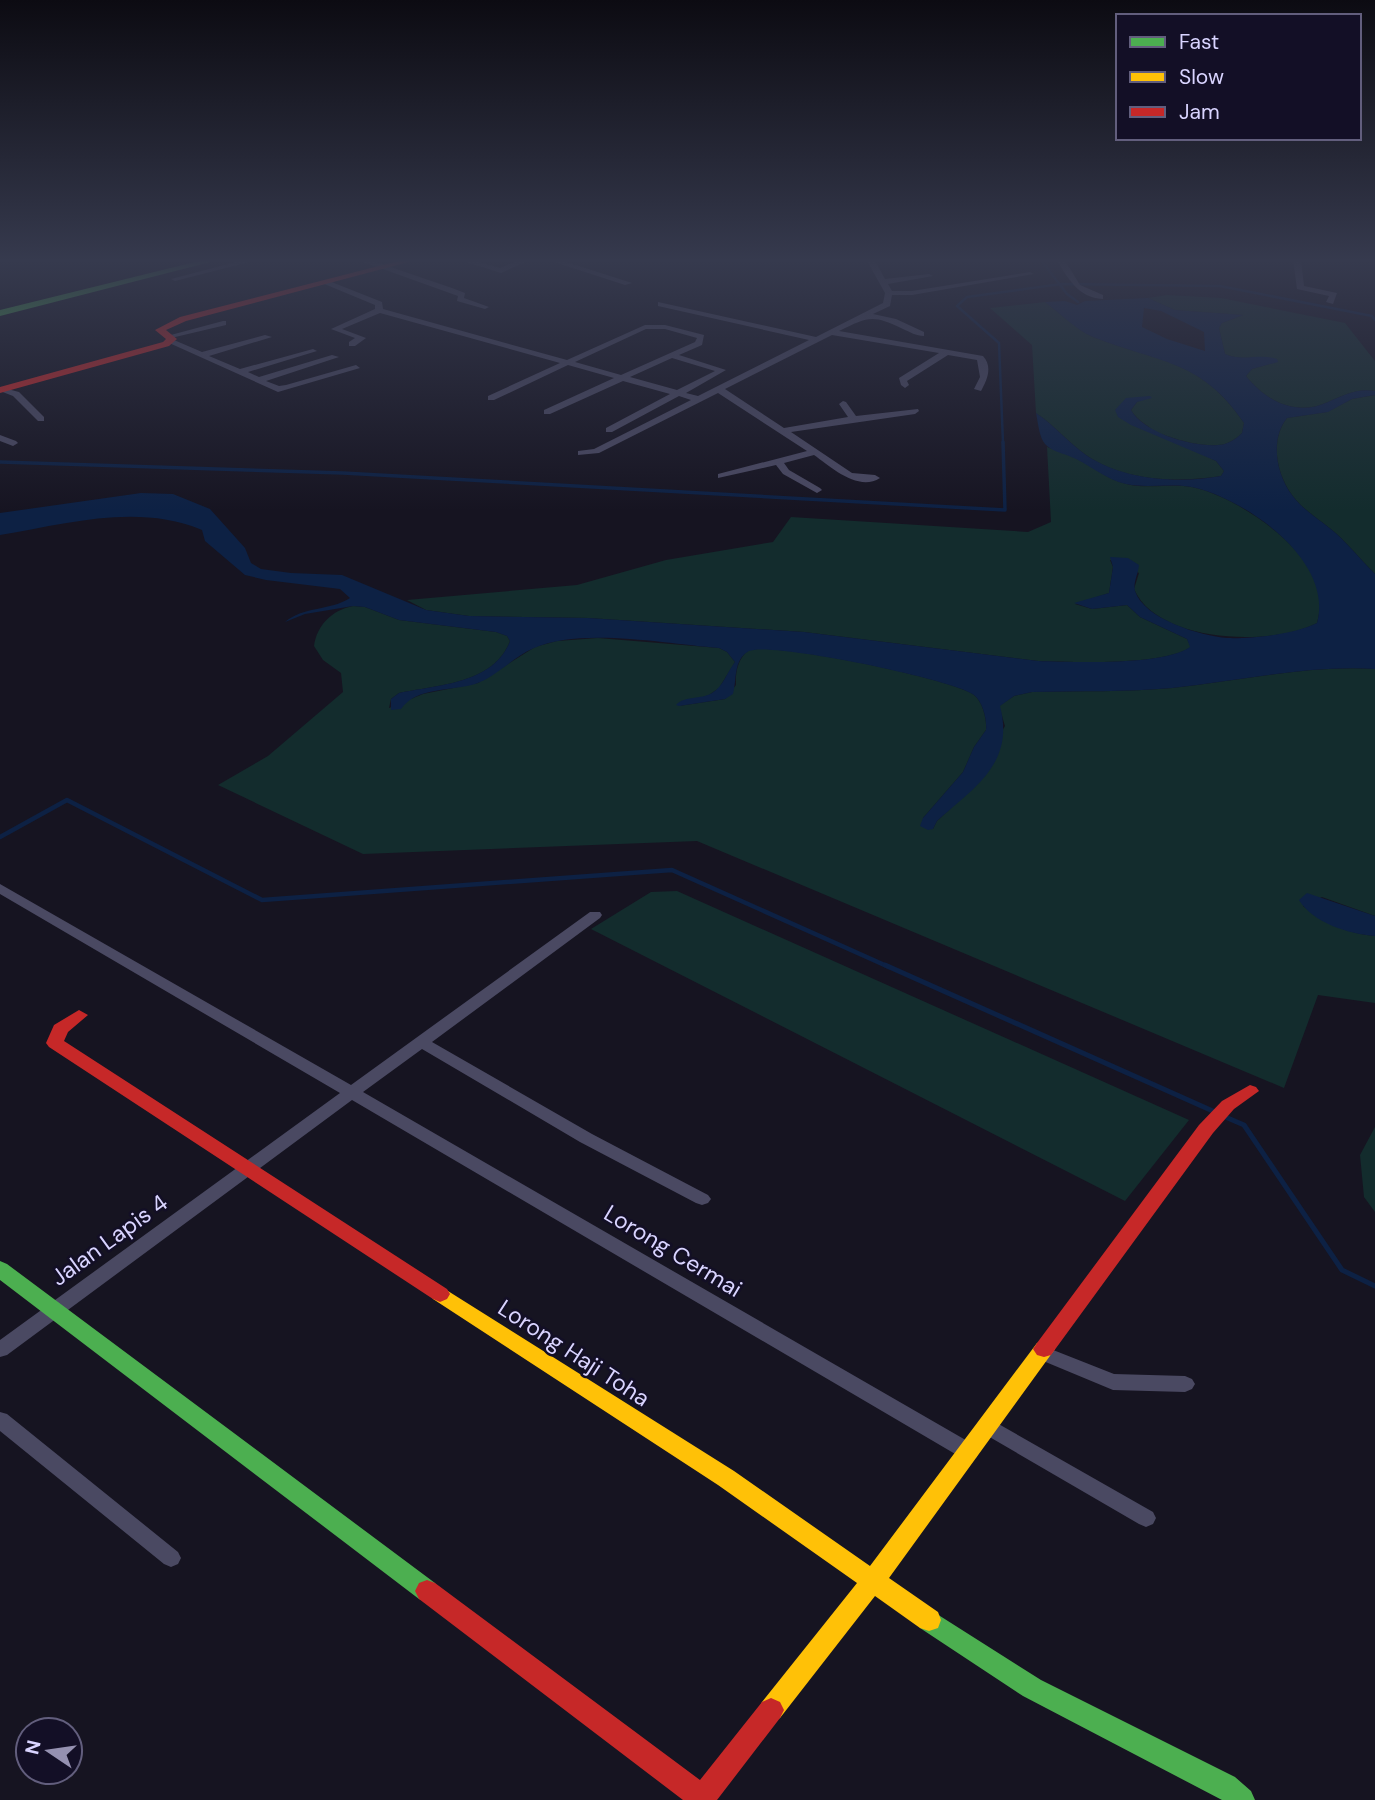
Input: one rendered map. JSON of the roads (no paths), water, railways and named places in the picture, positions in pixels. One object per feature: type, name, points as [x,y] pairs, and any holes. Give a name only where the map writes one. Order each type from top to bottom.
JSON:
[{"type":"main road","points":[[1,389],[157,343]]},
{"type":"main road","name":"Lorong Haji Toha","points":[[79,1014],[62,1026],[55,1043],[246,1171],[726,1478],[872,1582],[1032,1688],[1226,1786],[1242,1800]]},
{"type":"main road","points":[[0,1269],[704,1799],[872,1582],[1206,1129],[1228,1105],[1250,1091]]},
{"type":"street","points":[[179,343],[278,389],[356,368]]},
{"type":"street","points":[[202,355],[246,343]]},
{"type":"street","points":[[499,343],[698,399]]},
{"type":"street","points":[[491,398],[613,343]]},
{"type":"street","points":[[547,412],[699,343]]},
{"type":"street","points":[[581,453],[596,452],[808,343]]},
{"type":"street","points":[[894,343],[966,355],[983,361],[984,377],[978,389]]},
{"type":"street","points":[[240,372],[313,351]]},
{"type":"street","points":[[905,385],[902,380],[947,352]]},
{"type":"street","points":[[609,430],[722,370],[668,355]]},
{"type":"street","points":[[259,380],[335,358]]},
{"type":"street","points":[[719,388],[780,431],[839,466],[843,474],[852,478],[875,478]]},
{"type":"street","points":[[1,389],[16,394],[41,419]]},
{"type":"street","points":[[843,404],[854,419]]},
{"type":"street","points":[[780,431],[915,411]]},
{"type":"street","points":[[0,438],[13,443]]},
{"type":"street","points":[[721,475],[814,452]]},
{"type":"street","points":[[778,461],[786,472],[817,489]]},
{"type":"street","name":"Lorong Cermai","points":[[0,888],[969,1452]]},
{"type":"street","name":"Jalan Lapis 4","points":[[0,1350],[595,915]]},
{"type":"street","points":[[421,1042],[586,1138],[702,1199]]},
{"type":"street","points":[[1043,1353],[1113,1381],[1185,1384]]},
{"type":"street","points":[[0,1420],[171,1558]]},
{"type":"street","points":[[988,1426],[1146,1518]]},
{"type":"water","points":[[1108,343],[1180,343],[1205,351],[1205,343],[1222,343],[1225,354],[1231,356],[1277,359],[1278,362],[1252,369],[1246,376],[1272,399],[1293,407],[1316,406],[1362,390],[1375,391],[1375,395],[1352,399],[1328,412],[1287,418],[1278,436],[1277,456],[1282,477],[1292,495],[1341,538],[1375,574],[1375,669],[1299,671],[1172,688],[1032,692],[1014,696],[1000,706],[1003,726],[1002,743],[997,758],[978,785],[937,821],[933,829],[928,830],[920,826],[923,818],[963,772],[974,747],[986,730],[980,702],[974,695],[960,688],[863,664],[764,649],[749,651],[740,660],[733,694],[725,699],[679,706],[676,705],[684,700],[708,695],[719,687],[735,662],[727,652],[719,648],[600,638],[553,642],[534,648],[483,681],[425,693],[401,709],[391,710],[391,699],[399,693],[462,680],[491,666],[502,655],[510,641],[507,636],[496,632],[399,620],[365,607],[353,606],[305,614],[285,622],[300,613],[334,605],[350,598],[340,589],[245,575],[205,541],[202,530],[177,522],[152,518],[102,518],[0,535],[0,513],[141,493],[173,494],[210,509],[245,548],[251,563],[261,569],[342,575],[426,610],[469,616],[588,618],[804,632],[1038,661],[1139,660],[1177,653],[1190,647],[1187,639],[1140,617],[1127,605],[1092,609],[1074,603],[1109,593],[1113,567],[1110,557],[1128,558],[1139,565],[1135,591],[1140,601],[1161,618],[1189,630],[1216,637],[1248,638],[1286,633],[1317,623],[1319,600],[1313,578],[1300,556],[1262,520],[1217,495],[1196,488],[1119,482],[1045,444],[1036,413],[1086,455],[1117,470],[1151,478],[1187,480],[1221,476],[1224,471],[1216,461],[1131,425],[1118,417],[1115,410],[1126,398],[1150,396],[1152,398],[1137,402],[1131,410],[1146,425],[1182,441],[1221,445],[1242,433],[1244,423],[1228,402],[1211,386],[1177,366]]},
{"type":"water","points":[[1307,893],[1375,916],[1375,936],[1343,930],[1322,921],[1299,900]]},
{"type":"waterway","points":[[999,343],[1003,443]]},
{"type":"waterway","points":[[0,462],[343,473],[1005,510],[1003,442]]},
{"type":"waterway","points":[[0,837],[67,800],[262,900],[672,870],[889,967]]},
{"type":"waterway","points":[[885,965],[1215,1112]]},
{"type":"waterway","points":[[1223,1116],[1244,1125],[1342,1270],[1375,1286]]}]
